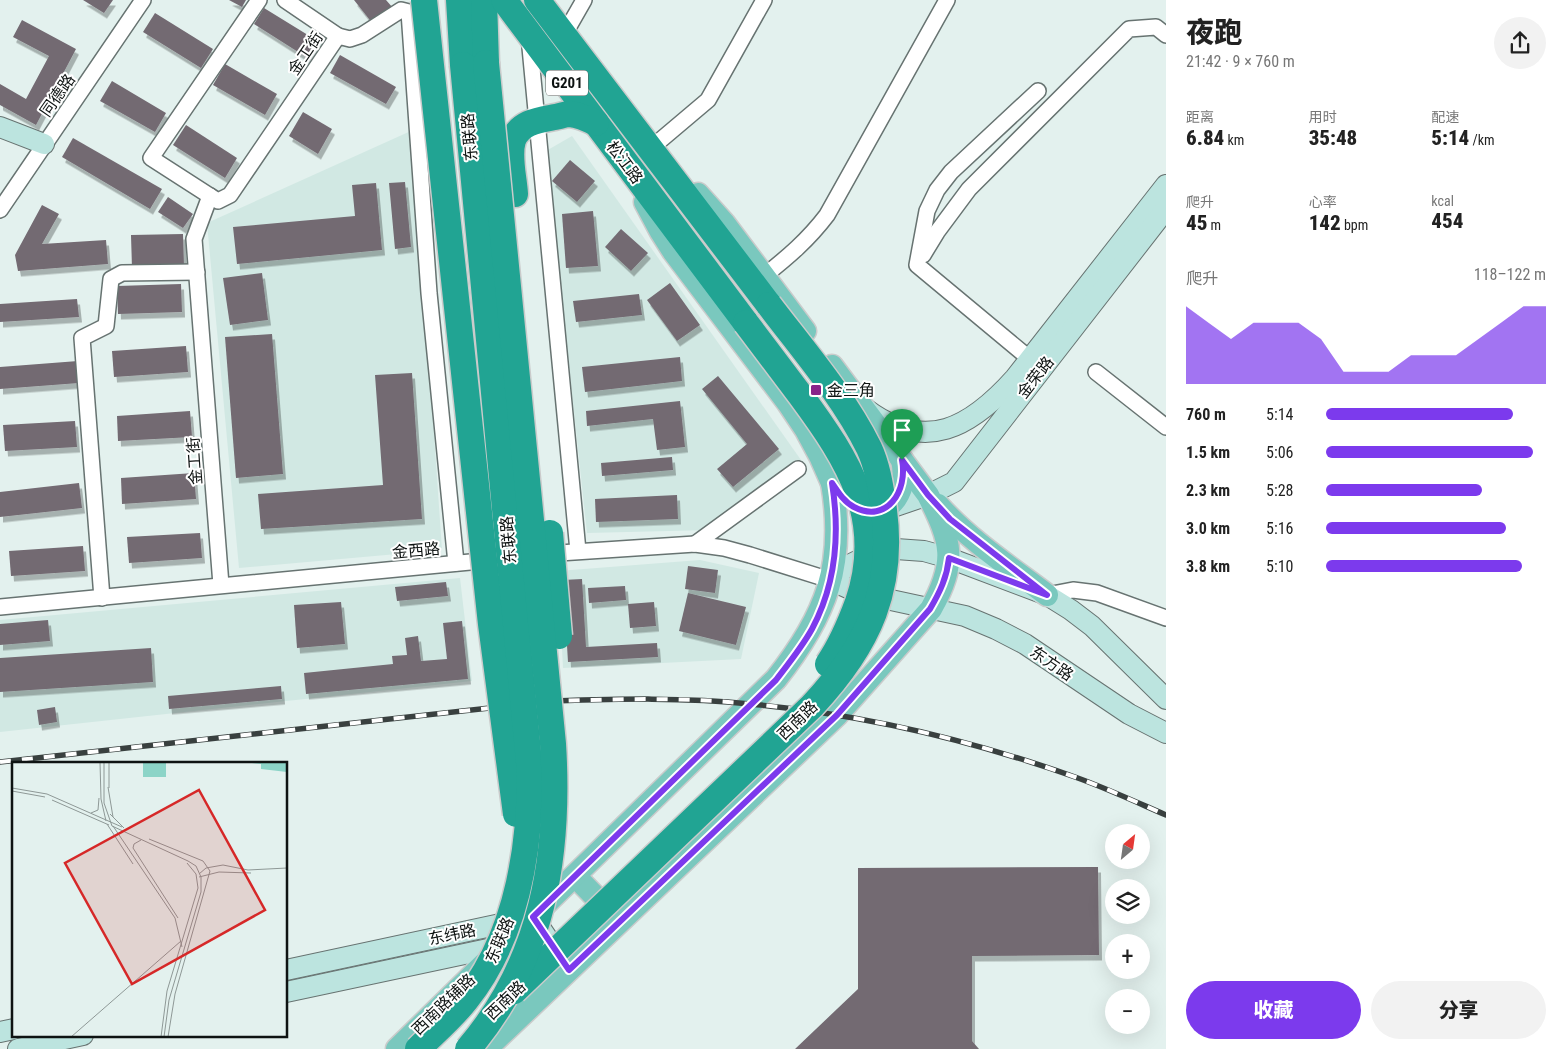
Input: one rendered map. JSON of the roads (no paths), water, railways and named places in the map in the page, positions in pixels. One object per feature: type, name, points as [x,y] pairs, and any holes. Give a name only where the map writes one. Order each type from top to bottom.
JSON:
[{"type":"highway","points":[[424,0],[491,624],[517,824],[516,894]]},
{"type":"highway","name":"东联路","points":[[418,1049],[466,1000],[482,978],[496,952],[516,894],[523,864],[530,805],[530,773],[462,65],[459,0]]},
{"type":"highway","name":"东联路","points":[[468,1049],[505,998],[517,974],[538,918],[546,890],[552,856],[555,821],[555,782],[486,63],[484,0]]},
{"type":"highway","name":"松江路","points":[[504,0],[746,323]]},
{"type":"highway","name":"松江路","points":[[537,0],[769,305]]},
{"type":"highway","points":[[555,782],[559,654],[558,616],[511,152],[514,139],[521,129],[529,123],[569,114],[596,122]]},
{"type":"highway","name":"西南路","points":[[454,1049],[812,706],[831,686],[864,638],[880,596],[887,556],[885,513],[878,472],[870,450],[837,395],[769,305]]},
{"type":"highway","name":"西南路","points":[[436,1049],[802,695],[832,658],[844,638],[863,581],[867,551],[862,503],[854,480],[829,434],[746,323]]},
{"type":"main road","points":[[0,127],[44,144]]},
{"type":"main road","points":[[650,149],[724,223],[928,495],[950,519],[1047,595],[1092,626],[1166,699]]},
{"type":"main road","points":[[629,167],[660,232],[788,403],[816,448],[832,483],[842,496],[852,506],[865,511],[879,511],[890,504],[899,494],[904,482],[905,472],[902,460]]},
{"type":"main road","name":"金荣路","points":[[862,407],[880,420],[896,427],[917,431],[936,431],[955,427],[975,416],[997,399],[1166,185]]},
{"type":"main road","name":"金荣路","points":[[879,511],[928,495],[954,482],[1166,209]]},
{"type":"main road","points":[[949,558],[950,502],[954,482]]},
{"type":"main road","points":[[569,970],[533,917],[776,680],[795,655],[812,630],[823,606],[836,554],[836,505],[832,483]]},
{"type":"main road","points":[[928,495],[940,518],[947,540],[949,558]]},
{"type":"main road","points":[[830,580],[851,564],[871,554],[896,549],[924,551],[949,558],[1047,595]]},
{"type":"main road","name":"西南路","points":[[569,970],[837,715],[930,609],[941,590],[947,573],[949,558]]},
{"type":"main road","name":"东方路","points":[[830,580],[877,597],[965,616],[1025,644],[1129,714],[1166,733]]},
{"type":"main road","points":[[575,876],[620,922]]},
{"type":"main road","name":"西南路辅路","points":[[397,1049],[533,917]]},
{"type":"main road","name":"东纬路","points":[[288,970],[533,917]]},
{"type":"main road","points":[[502,946],[569,970]]},
{"type":"main road","name":"东纬路","points":[[288,992],[502,946]]},
{"type":"main road","points":[[486,1049],[569,970]]},
{"type":"main road","points":[[18,1049],[78,1036]]},
{"type":"street","name":"同德路","points":[[0,210],[143,0]]},
{"type":"street","points":[[210,196],[151,158],[259,0]]},
{"type":"street","points":[[285,0],[338,36]]},
{"type":"street","points":[[564,35],[584,0]]},
{"type":"street","points":[[650,149],[708,100],[764,0]]},
{"type":"street","points":[[764,276],[812,234],[826,215],[947,0]]},
{"type":"street","name":"金工街","points":[[221,586],[194,239],[210,196],[218,201],[230,195],[338,36],[350,39],[362,35],[401,10],[409,12],[429,293],[456,563]]},
{"type":"street","points":[[917,265],[937,232],[969,189],[1129,29],[1156,27],[1166,35]]},
{"type":"street","points":[[528,32],[578,551]]},
{"type":"street","points":[[917,265],[927,211],[937,190],[951,172],[1038,91]]},
{"type":"street","points":[[917,265],[1030,359]]},
{"type":"street","points":[[102,598],[82,338],[106,326],[111,279],[122,274],[197,272]]},
{"type":"street","points":[[1096,372],[1166,427]]},
{"type":"street","points":[[695,544],[798,469]]},
{"type":"street","name":"金西路","points":[[0,607],[578,551],[695,544],[742,553],[830,580]]},
{"type":"street","points":[[1047,595],[1073,590],[1097,593],[1166,618]]},
{"type":"railway","points":[[0,762],[553,701],[701,700],[792,708],[833,714],[956,740],[1075,777],[1166,815]]},
{"type":"place","name":"金三角","points":[[816,390]]}]
